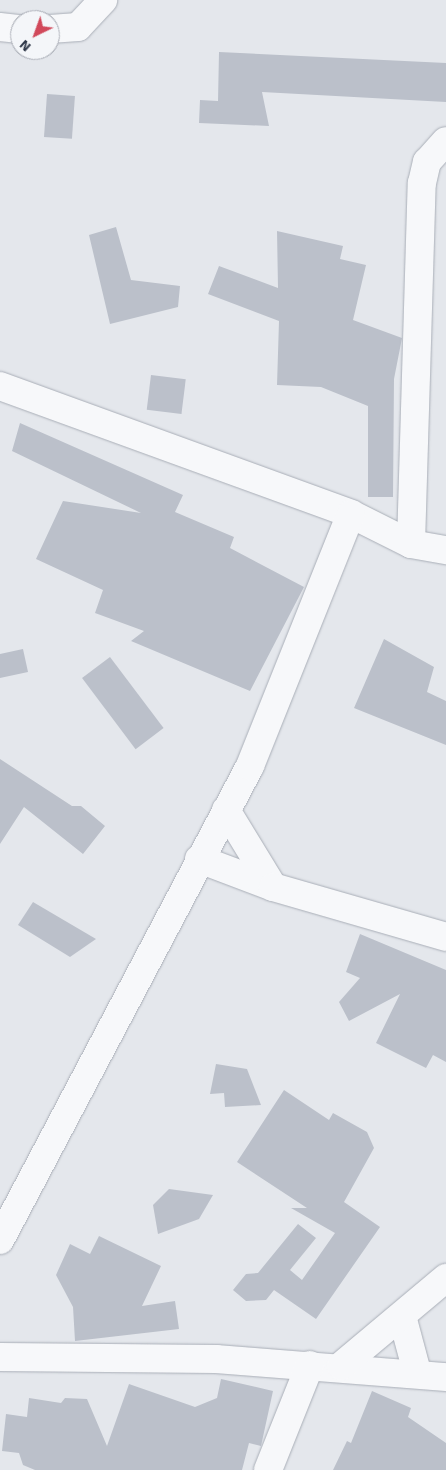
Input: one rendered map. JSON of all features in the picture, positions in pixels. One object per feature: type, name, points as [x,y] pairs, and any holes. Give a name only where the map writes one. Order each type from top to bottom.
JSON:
[{"type":"street","points":[[60,28],[78,27],[103,0]]},
{"type":"street","points":[[411,544],[422,182],[427,162],[446,141]]},
{"type":"street","points":[[0,386],[351,514],[411,544],[446,550]]},
{"type":"street","points":[[0,1240],[226,810],[289,676],[351,514]]},
{"type":"street","points":[[226,810],[273,887]]},
{"type":"street","points":[[199,859],[273,887],[446,937]]},
{"type":"street","points":[[340,1366],[446,1278]]},
{"type":"street","points":[[402,1316],[418,1372]]},
{"type":"street","points":[[0,1357],[216,1359],[340,1366],[446,1376]]},
{"type":"street","points":[[268,1470],[310,1365]]},
{"type":"building","points":[[219,52],[446,63],[446,102],[262,92],[269,126],[199,123],[200,100],[218,101]]},
{"type":"building","points":[[47,94],[75,96],[72,139],[44,137]]},
{"type":"building","points":[[116,227],[131,280],[180,286],[178,307],[110,324],[89,235]]},
{"type":"building","points":[[277,231],[343,246],[340,259],[366,265],[353,320],[402,338],[394,379],[393,497],[368,497],[368,406],[321,387],[277,385],[279,321],[208,294],[219,266],[278,288]]},
{"type":"building","points":[[151,375],[186,379],[181,414],[147,410]]},
{"type":"building","points":[[20,423],[183,495],[175,512],[234,537],[230,548],[304,587],[250,691],[131,641],[144,631],[95,613],[103,590],[36,559],[63,501],[141,513],[12,451]]},
{"type":"building","points":[[384,639],[434,667],[427,692],[446,701],[446,745],[354,708]]},
{"type":"building","points":[[23,649],[28,672],[0,678],[0,654]]},
{"type":"building","points":[[110,657],[164,728],[136,749],[82,678]]},
{"type":"building","points":[[0,759],[72,806],[81,806],[105,826],[83,854],[24,807],[0,844]]},
{"type":"building","points":[[33,902],[96,939],[70,957],[18,925]]},
{"type":"building","points":[[360,934],[446,970],[446,1062],[433,1055],[426,1068],[376,1043],[400,994],[349,1021],[339,1002],[360,978],[346,972]]},
{"type":"building","points":[[216,1064],[247,1069],[261,1105],[225,1107],[224,1093],[210,1094]]},
{"type":"building","points":[[284,1090],[329,1120],[333,1113],[367,1132],[374,1148],[344,1202],[380,1227],[316,1319],[274,1290],[266,1300],[246,1301],[233,1290],[246,1274],[258,1273],[298,1224],[316,1238],[290,1270],[302,1280],[335,1233],[291,1208],[307,1208],[237,1162]]},
{"type":"building","points":[[169,1189],[213,1195],[199,1219],[158,1234],[153,1205]]},
{"type":"building","points":[[99,1236],[161,1266],[142,1306],[175,1301],[179,1329],[75,1341],[73,1307],[56,1275],[70,1244],[90,1254]]},
{"type":"building","points":[[221,1379],[273,1391],[261,1446],[249,1443],[242,1470],[35,1470],[23,1465],[19,1453],[2,1451],[6,1414],[27,1417],[29,1398],[61,1403],[65,1398],[87,1399],[107,1446],[129,1384],[195,1407],[217,1398]]},
{"type":"building","points":[[372,1391],[411,1408],[408,1417],[446,1443],[446,1470],[333,1470],[347,1441],[351,1443]]}]
